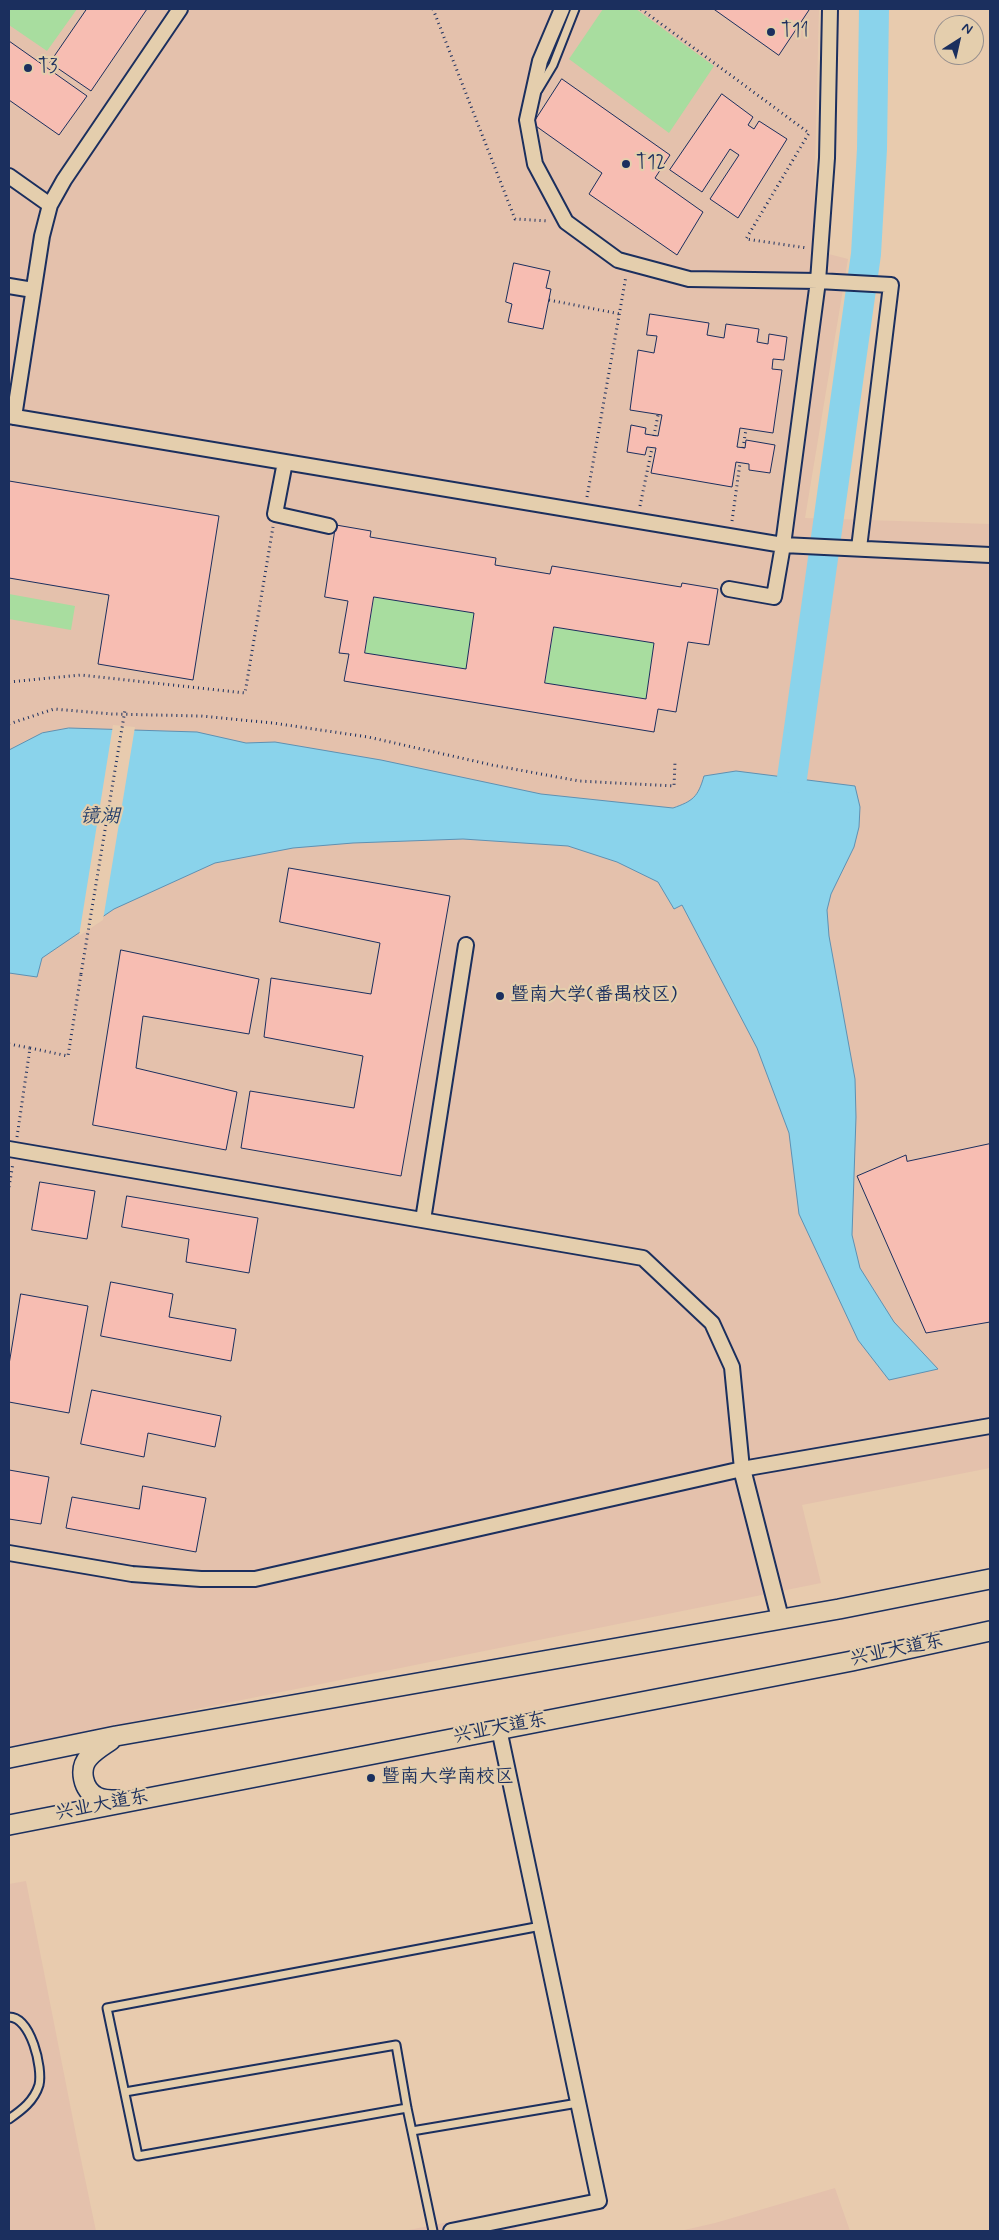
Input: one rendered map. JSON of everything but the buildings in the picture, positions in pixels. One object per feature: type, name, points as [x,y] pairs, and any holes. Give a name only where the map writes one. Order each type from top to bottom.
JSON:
[{"type":"main road","points":[[9,1758],[116,1736],[839,1609],[990,1579]]},
{"type":"main road","name":"兴业大道东","points":[[9,1825],[852,1661],[990,1631]]},
{"type":"main road","points":[[116,1736],[89,1757],[84,1764],[83,1780],[92,1794],[99,1798],[128,1801]]},
{"type":"street","points":[[180,9],[64,180],[50,206],[42,236],[11,417],[783,544],[990,555]]},
{"type":"street","points":[[562,9],[540,61],[527,120],[535,164],[566,222],[618,260],[689,279],[818,281],[891,285],[859,548]]},
{"type":"street","points":[[729,590],[774,597],[783,544],[821,250],[828,158],[830,9]]},
{"type":"street","points":[[9,176],[50,206]]},
{"type":"street","points":[[9,286],[33,290]]},
{"type":"street","points":[[285,462],[275,514],[329,526]]},
{"type":"street","points":[[423,1220],[466,945]]},
{"type":"street","points":[[12,1149],[643,1258],[712,1323],[732,1367],[742,1469],[780,1618]]},
{"type":"street","points":[[9,1553],[132,1574],[201,1579],[256,1579],[742,1469],[990,1426]]},
{"type":"street","points":[[450,2231],[598,2201],[499,1729]]},
{"type":"lane","points":[[531,102],[553,66],[575,9]]},
{"type":"lane","points":[[407,2108],[138,2156],[107,2008],[540,1926]]},
{"type":"lane","points":[[9,2017],[14,2017],[26,2027],[32,2036],[40,2083],[34,2098],[25,2108],[9,2119]]},
{"type":"lane","points":[[125,2092],[396,2045],[407,2108],[433,2231]]},
{"type":"lane","points":[[412,2131],[578,2103]]},
{"type":"path","points":[[433,9],[515,219],[566,222]]},
{"type":"path","points":[[641,9],[809,133],[746,240],[821,250]]},
{"type":"path","points":[[587,497],[629,263]]},
{"type":"path","points":[[549,300],[620,314]]},
{"type":"path","points":[[654,436],[658,415]]},
{"type":"path","points":[[743,448],[746,429]]},
{"type":"path","points":[[640,506],[652,448]]},
{"type":"path","points":[[732,521],[740,463]]},
{"type":"path","points":[[9,682],[81,674],[245,693],[275,514]]},
{"type":"path","points":[[9,724],[54,709],[112,714],[201,716],[273,723],[368,738],[492,765],[579,781],[653,786],[674,786],[675,762]]},
{"type":"path","points":[[9,1044],[68,1056],[125,710]]},
{"type":"path","points":[[9,1187],[12,1149],[30,1048]]},
{"type":"shaded area","name":"暨南大学(番禺校区)","points":[[9,9],[819,9],[813,250],[848,259],[805,518],[990,524],[990,1468],[802,1505],[821,1583],[9,1747]]},
{"type":"shaded area","points":[[26,1881],[96,2231],[9,2231],[9,1884]]},
{"type":"shaded area","points":[[835,2188],[850,2231],[680,2231],[715,2223]]},
{"type":"shaded area","points":[[512,2209],[517,2231],[404,2231]]},
{"type":"green space","points":[[9,9],[77,9],[47,51],[9,25]]},
{"type":"green space","points":[[603,9],[636,9],[714,66],[669,133],[569,59]]},
{"type":"green space","points":[[9,594],[75,606],[71,630],[9,619]]},
{"type":"green space","points":[[374,597],[474,613],[466,669],[365,653]]},
{"type":"green space","points":[[554,627],[654,643],[646,699],[545,683]]},
{"type":"water","name":"镜湖","points":[[69,728],[197,732],[246,743],[275,742],[381,760],[541,794],[673,808],[685,803],[697,794],[704,776],[736,771],[855,786],[860,807],[859,827],[854,847],[831,894],[827,910],[829,936],[855,1079],[856,1117],[852,1235],[860,1268],[894,1322],[938,1369],[889,1380],[858,1340],[799,1214],[789,1133],[757,1048],[682,905],[674,909],[658,882],[617,862],[568,846],[463,839],[353,843],[293,848],[215,863],[114,909],[42,958],[37,977],[9,973],[9,750],[42,733]]},
{"type":"pier","points":[[113,725],[135,727],[103,920],[79,936]]},
{"type":"waterway","points":[[792,778],[866,254],[872,149],[874,9]]},
{"type":"place","name":"T11","points":[[771,32]]},
{"type":"place","name":"T3","points":[[28,68]]},
{"type":"place","name":"T12","points":[[626,164]]},
{"type":"place","name":"暨南大学(番禺校区)","points":[[500,996]]},
{"type":"place","name":"暨南大学南校区","points":[[371,1778]]}]
